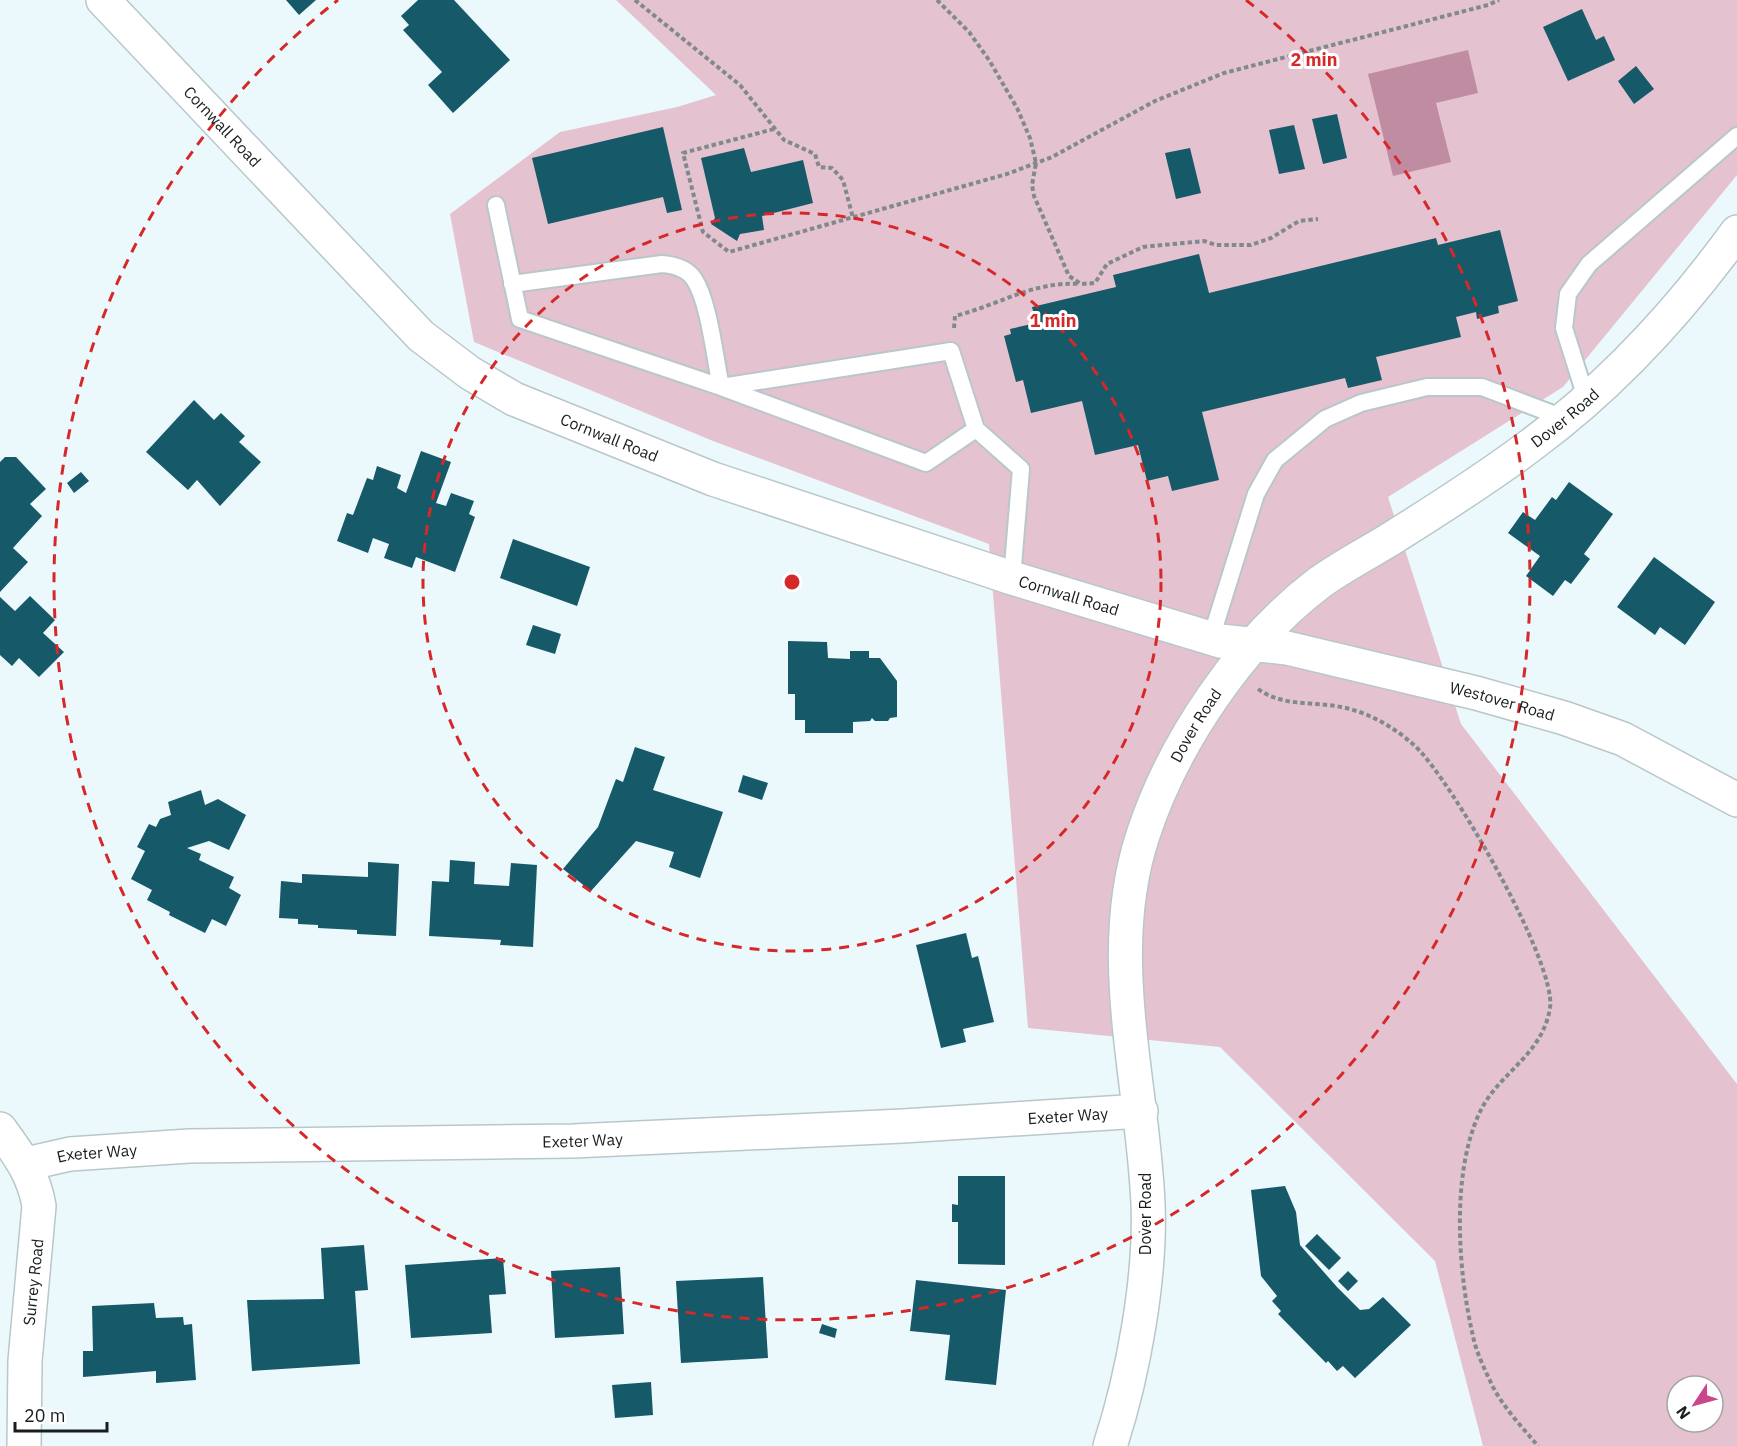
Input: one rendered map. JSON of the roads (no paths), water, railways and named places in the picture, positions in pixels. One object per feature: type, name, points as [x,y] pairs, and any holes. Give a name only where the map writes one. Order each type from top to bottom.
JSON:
[{"type":"street","name":"Cornwall Road","points":[[103,0],[421,336],[470,374],[514,399],[713,478],[1012,578],[1211,638],[1253,644]]},
{"type":"street","name":"Dover Road","points":[[1110,1446],[1119,1419],[1136,1345],[1147,1249],[1148,1208],[1141,1111],[1125,989],[1126,942],[1132,874],[1143,835],[1175,758],[1209,702],[1253,644],[1282,614],[1321,581],[1486,478],[1576,410],[1673,314],[1737,232]]},
{"type":"street","name":"Westover Road","points":[[1253,644],[1310,653],[1476,693],[1564,718],[1643,749],[1737,800]]},
{"type":"street","name":"Exeter Way","points":[[26,1164],[70,1154],[189,1146],[573,1141],[903,1126],[1141,1111]]},
{"type":"street","name":"Surrey Road","points":[[0,1129],[26,1164],[36,1185],[39,1206],[25,1361],[24,1446]]},
{"type":"lane","points":[[1211,638],[1256,495],[1275,460],[1325,419],[1361,402],[1427,387],[1482,387],[1576,410],[1564,328],[1568,294],[1589,264],[1737,136]]},
{"type":"lane","points":[[496,205],[520,319],[721,387],[926,463],[976,429]]},
{"type":"lane","points":[[512,284],[662,264],[686,270],[694,278],[701,294],[721,387]]},
{"type":"lane","points":[[721,387],[951,351],[976,429],[1022,469],[1012,578]]}]
